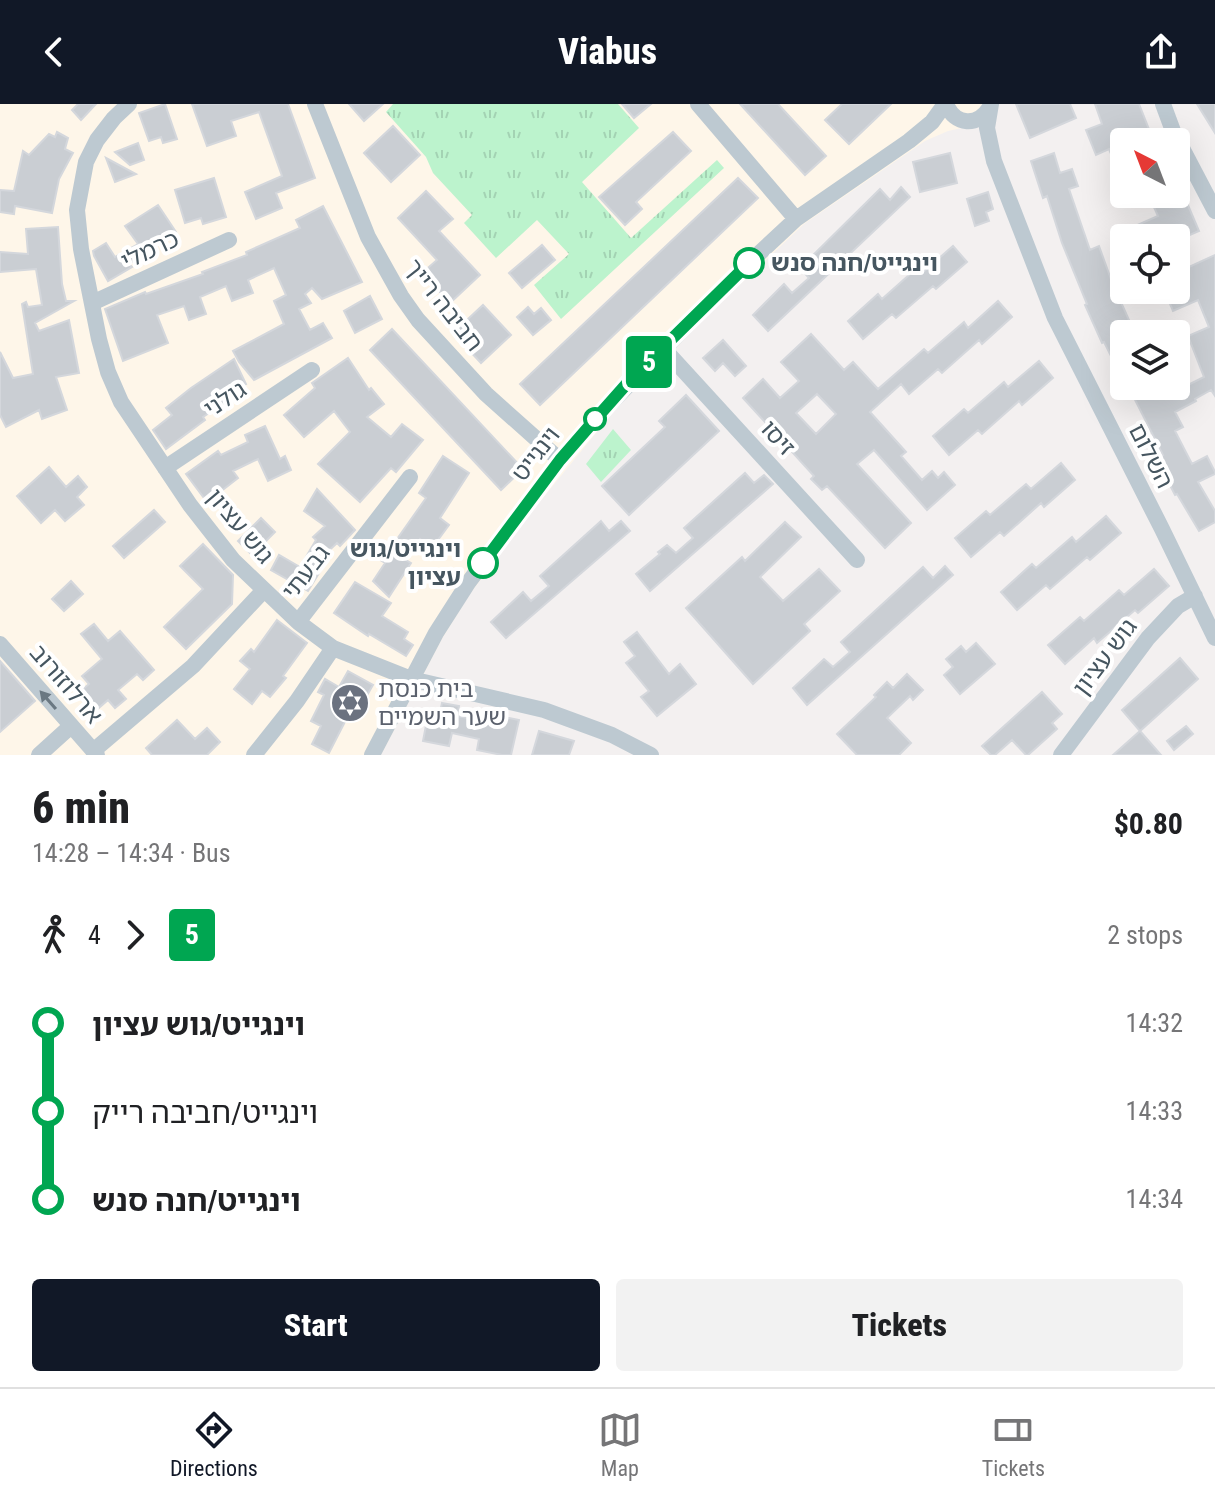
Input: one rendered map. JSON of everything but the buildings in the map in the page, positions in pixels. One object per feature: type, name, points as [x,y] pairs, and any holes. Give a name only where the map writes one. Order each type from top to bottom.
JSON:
[{"type":"street","name":"גוש עציון","points":[[129,104],[97,140],[86,162],[77,210],[81,249],[99,339],[121,402],[233,560],[298,622],[333,648],[411,679],[544,710],[612,735],[651,755]]},
{"type":"street","name":"חביבה רייך","points":[[315,104],[368,237],[401,296],[418,320],[486,394],[560,460]]},
{"type":"street","points":[[698,104],[796,219]]},
{"type":"street","name":"וינגייט","points":[[372,755],[436,633],[468,583],[560,460],[600,414],[737,274],[796,219],[909,141],[932,122],[945,104]]},
{"type":"street","name":"השלום","points":[[945,104],[986,146],[994,161],[1055,318],[1215,638]]},
{"type":"street","points":[[1163,104],[1173,131],[1215,211]]},
{"type":"street","name":"וינגייט","points":[[909,141],[941,126],[980,119],[991,106]]},
{"type":"street","name":"השלום","points":[[991,106],[987,128],[994,161]]},
{"type":"street","name":"כרמלי","points":[[92,303],[229,240]]},
{"type":"street","name":"זיסו","points":[[663,348],[857,560]]},
{"type":"street","name":"גולני","points":[[165,468],[312,370]]},
{"type":"street","name":"גבעתי","points":[[298,622],[410,477]]},
{"type":"street","points":[[95,753],[193,666],[264,590]]},
{"type":"street","name":"גוש עציון","points":[[1061,755],[1148,638],[1178,606],[1195,596]]},
{"type":"street","name":"ארלוזורוב","points":[[0,644],[95,753]]},
{"type":"street","points":[[254,755],[297,701],[333,648]]},
{"type":"street","points":[[39,755],[71,726]]},
{"type":"shaded area","points":[[0,104],[988,104],[994,121],[948,131],[925,141],[804,224],[619,405],[470,594],[442,639],[381,755],[0,755]]},
{"type":"green space","points":[[393,104],[618,104],[639,128],[582,182],[631,238],[717,160],[724,168],[561,319],[534,285],[569,254],[537,220],[496,258],[464,223],[472,215],[433,173],[426,157],[386,112]]},
{"type":"green space","points":[[613,429],[631,450],[601,482],[586,464]]},
{"type":"bus line","name":"5","points":[[483,563],[560,460],[631,379],[749,263]]},
{"type":"place","name":"וינגייט/חנה סנש","points":[[749,263]]},
{"type":"place","name":"וינגייט/גוש עציון","points":[[483,563]]},
{"type":"place","name":"בית כנסת שער השמיים","points":[[350,703]]}]
